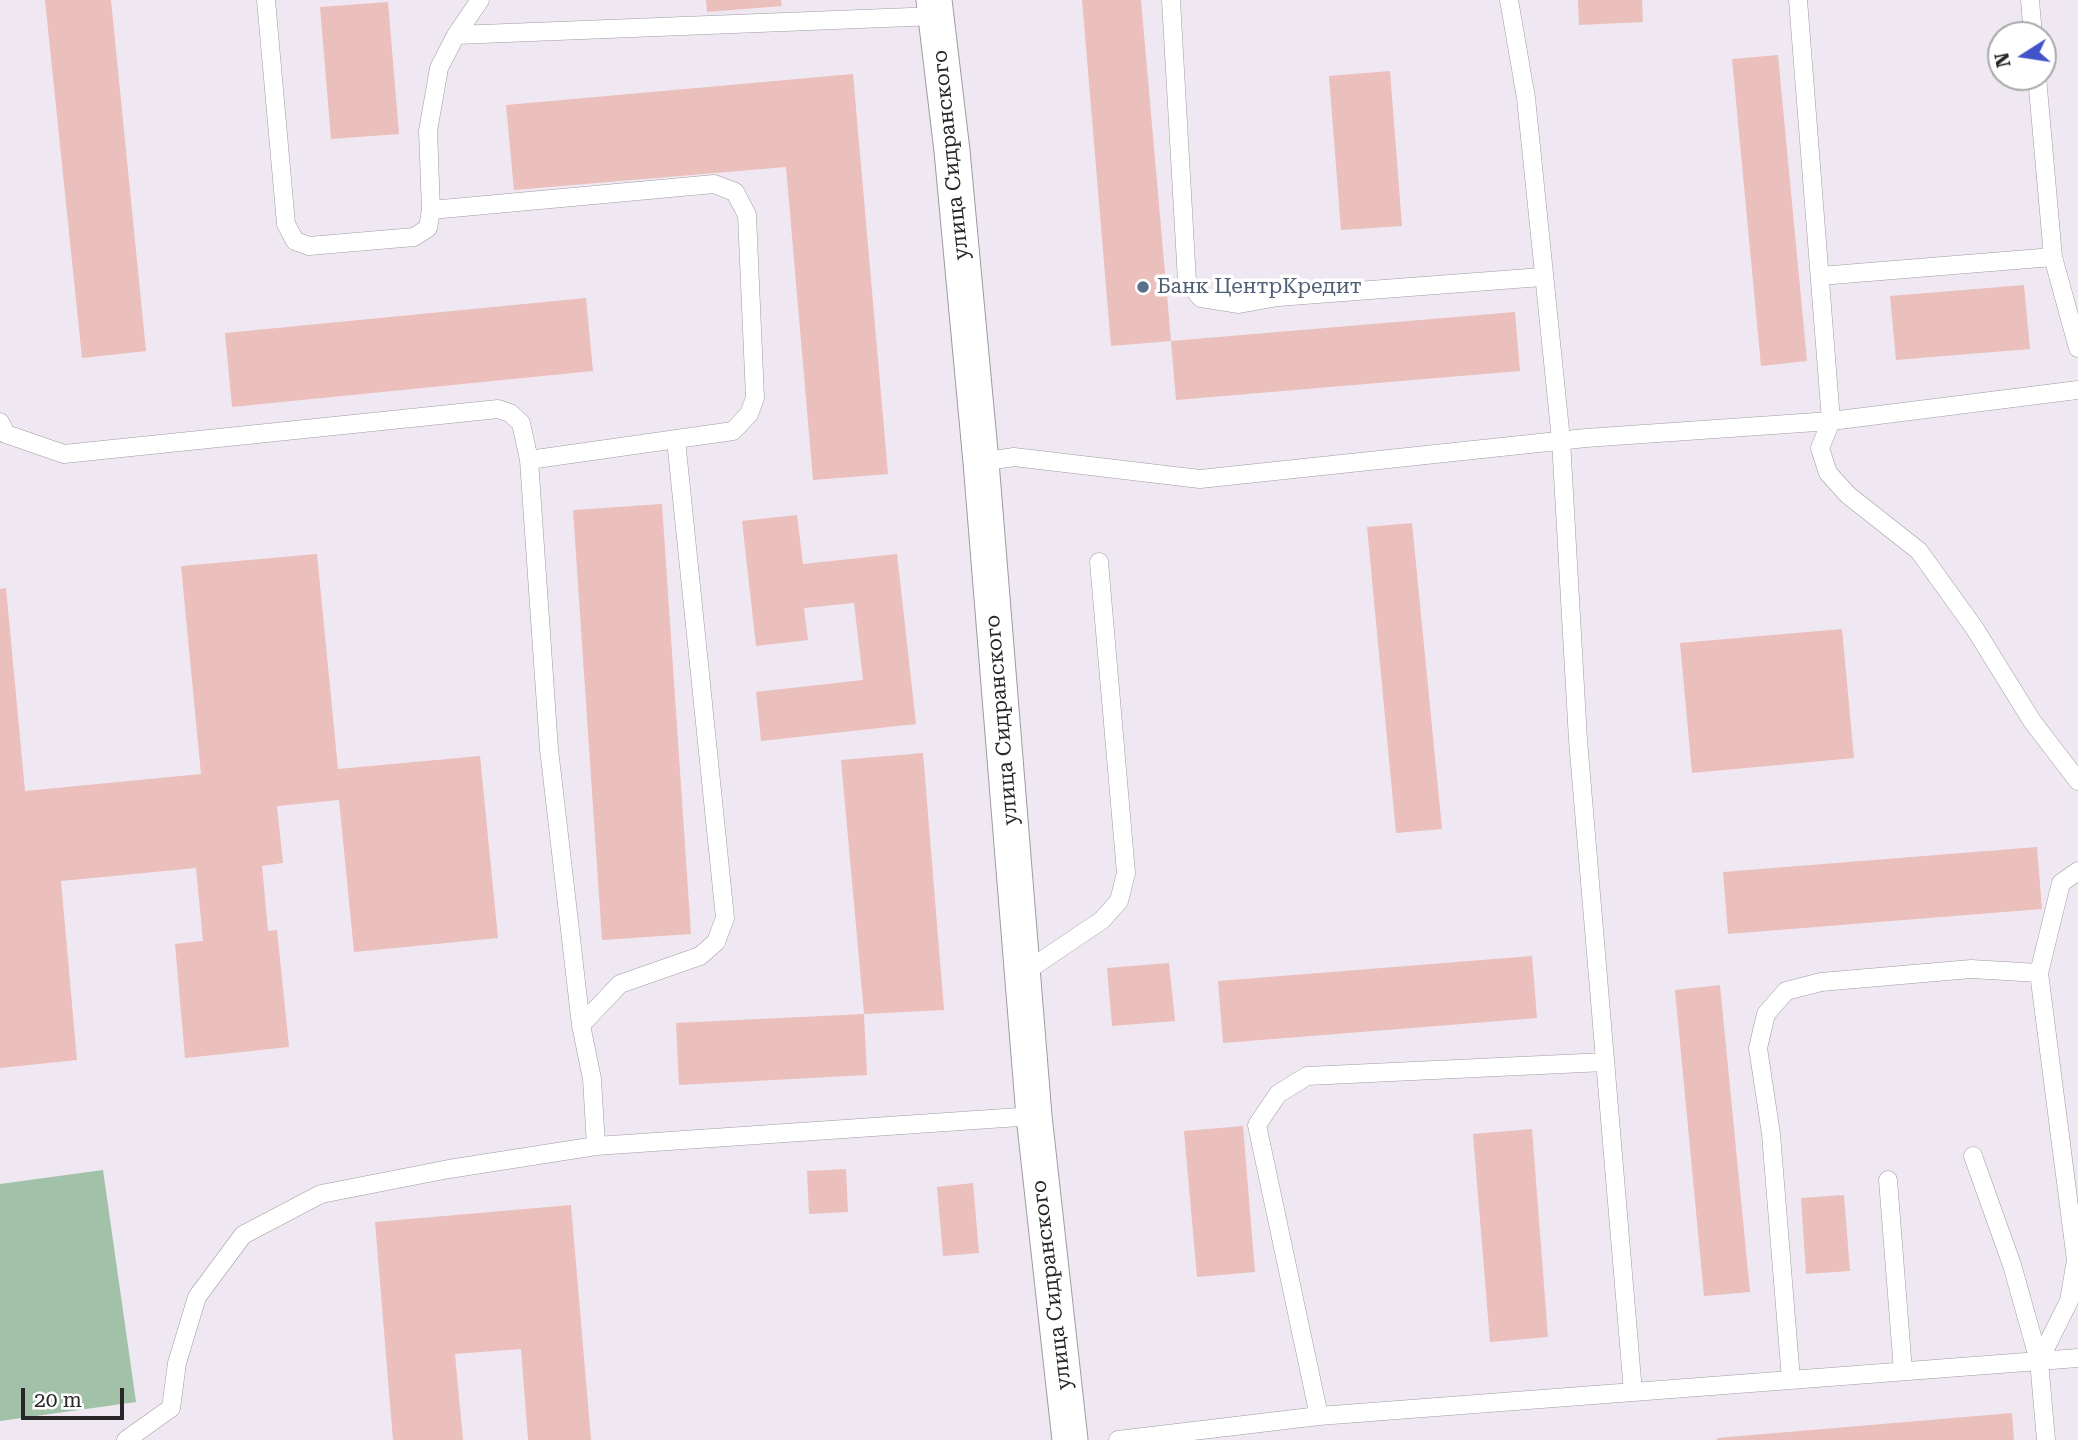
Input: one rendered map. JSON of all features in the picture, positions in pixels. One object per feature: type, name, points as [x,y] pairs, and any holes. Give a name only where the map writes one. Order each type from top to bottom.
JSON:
[{"type":"street","name":"улица Сидранского","points":[[935,8],[952,151],[981,462],[1034,1116],[1070,1440]]},
{"type":"lane","points":[[266,0],[286,224],[295,241],[309,246],[414,237],[428,228],[431,210],[428,131],[439,68],[456,35],[480,0]]},
{"type":"lane","points":[[1171,0],[1187,281],[1201,298],[1239,304],[1278,297],[1542,277]]},
{"type":"lane","points":[[1509,0],[1526,98],[1542,277],[1561,440],[1578,740],[1633,1392]]},
{"type":"lane","points":[[1798,0],[1831,421],[1820,448],[1828,473],[1848,495],[1919,551],[1975,629],[2032,721],[2078,781]]},
{"type":"lane","points":[[2030,0],[2032,21]]},
{"type":"lane","points":[[456,35],[935,8]]},
{"type":"lane","points":[[2038,91],[2053,257],[2078,348]]},
{"type":"lane","points":[[431,210],[714,184],[735,192],[747,215],[754,398],[749,414],[733,431],[529,460]]},
{"type":"lane","points":[[1820,276],[2053,257]]},
{"type":"lane","points":[[981,462],[1014,457],[1200,479],[1561,440],[1831,421],[2078,390]]},
{"type":"lane","points":[[0,422],[6,434],[64,454],[498,409],[510,412],[521,423],[529,460],[549,749],[581,1025],[592,1079],[596,1146]]},
{"type":"lane","points":[[581,1025],[620,984],[700,956],[716,942],[725,918],[676,440]]},
{"type":"lane","points":[[1022,974],[1102,920],[1119,901],[1126,873],[1099,562]]},
{"type":"lane","points":[[2039,1361],[2073,1299],[2076,1260],[2039,973],[2061,883],[2078,872]]},
{"type":"lane","points":[[1791,1380],[1771,1134],[1758,1048],[1766,1014],[1786,990],[1822,982],[1971,969],[2039,973]]},
{"type":"lane","points":[[1319,1416],[1257,1125],[1278,1094],[1307,1076],[1605,1062]]},
{"type":"lane","points":[[126,1440],[171,1408],[177,1363],[197,1297],[243,1235],[320,1194],[449,1169],[596,1146],[1034,1116]]},
{"type":"lane","points":[[1973,1156],[2012,1265],[2039,1361],[2046,1440]]},
{"type":"lane","points":[[1888,1181],[1903,1371]]},
{"type":"lane","points":[[1118,1440],[1165,1437],[1319,1416],[2078,1358]]},
{"type":"green space","points":[[103,1170],[136,1402],[0,1421],[0,1184]]},
{"type":"building","points":[[45,0],[111,0],[146,351],[82,358]]},
{"type":"building","points":[[706,0],[781,0],[782,6],[707,12]]},
{"type":"building","points":[[1082,0],[1141,0],[1171,341],[1111,346]]},
{"type":"building","points":[[1578,0],[1642,0],[1643,22],[1579,25]]},
{"type":"building","points":[[388,2],[399,134],[331,139],[320,7]]},
{"type":"building","points":[[1778,55],[1807,361],[1761,366],[1732,59]]},
{"type":"building","points":[[1390,71],[1402,226],[1341,230],[1329,76]]},
{"type":"building","points":[[853,74],[888,474],[813,480],[786,167],[514,190],[506,105]]},
{"type":"building","points":[[2024,285],[2030,349],[1896,360],[1890,296]]},
{"type":"building","points":[[586,298],[593,371],[232,407],[225,333]]},
{"type":"building","points":[[1515,312],[1520,371],[1176,400],[1171,341]]},
{"type":"building","points":[[662,504],[691,934],[602,940],[573,510]]},
{"type":"building","points":[[797,515],[803,564],[897,554],[916,724],[761,741],[756,692],[863,680],[854,603],[804,608],[808,640],[756,646],[742,521]]},
{"type":"building","points":[[1412,523],[1442,829],[1396,833],[1367,527]]},
{"type":"building","points":[[317,554],[338,769],[480,756],[498,938],[354,952],[339,800],[277,806],[283,863],[262,866],[268,931],[277,930],[289,1047],[185,1058],[175,944],[203,941],[196,868],[61,881],[77,1060],[0,1068],[0,589],[6,588],[25,791],[201,774],[181,566]]},
{"type":"building","points":[[1842,629],[1854,758],[1692,773],[1680,643]]},
{"type":"building","points":[[923,753],[944,1010],[864,1014],[841,760]]},
{"type":"building","points":[[2037,847],[2042,909],[1728,934],[1723,872]]},
{"type":"building","points":[[1532,956],[1537,1018],[1223,1043],[1218,981]]},
{"type":"building","points":[[1169,963],[1175,1021],[1112,1026],[1107,968]]},
{"type":"building","points":[[1720,985],[1750,1292],[1704,1296],[1675,990]]},
{"type":"building","points":[[864,1014],[867,1075],[679,1085],[676,1023]]},
{"type":"building","points":[[1243,1126],[1255,1272],[1197,1277],[1184,1131]]},
{"type":"building","points":[[1532,1129],[1548,1337],[1490,1342],[1473,1134]]},
{"type":"building","points":[[846,1169],[848,1212],[809,1214],[807,1171]]},
{"type":"building","points":[[973,1183],[979,1253],[943,1256],[937,1187]]},
{"type":"building","points":[[1844,1195],[1850,1271],[1806,1274],[1801,1198]]},
{"type":"building","points":[[571,1205],[591,1440],[528,1440],[521,1349],[455,1354],[463,1440],[393,1440],[375,1222]]},
{"type":"building","points":[[2012,1413],[2014,1440],[1717,1440],[1717,1438]]},
{"type":"place","name":"Банк ЦентрКредит","points":[[1143,287]]}]
